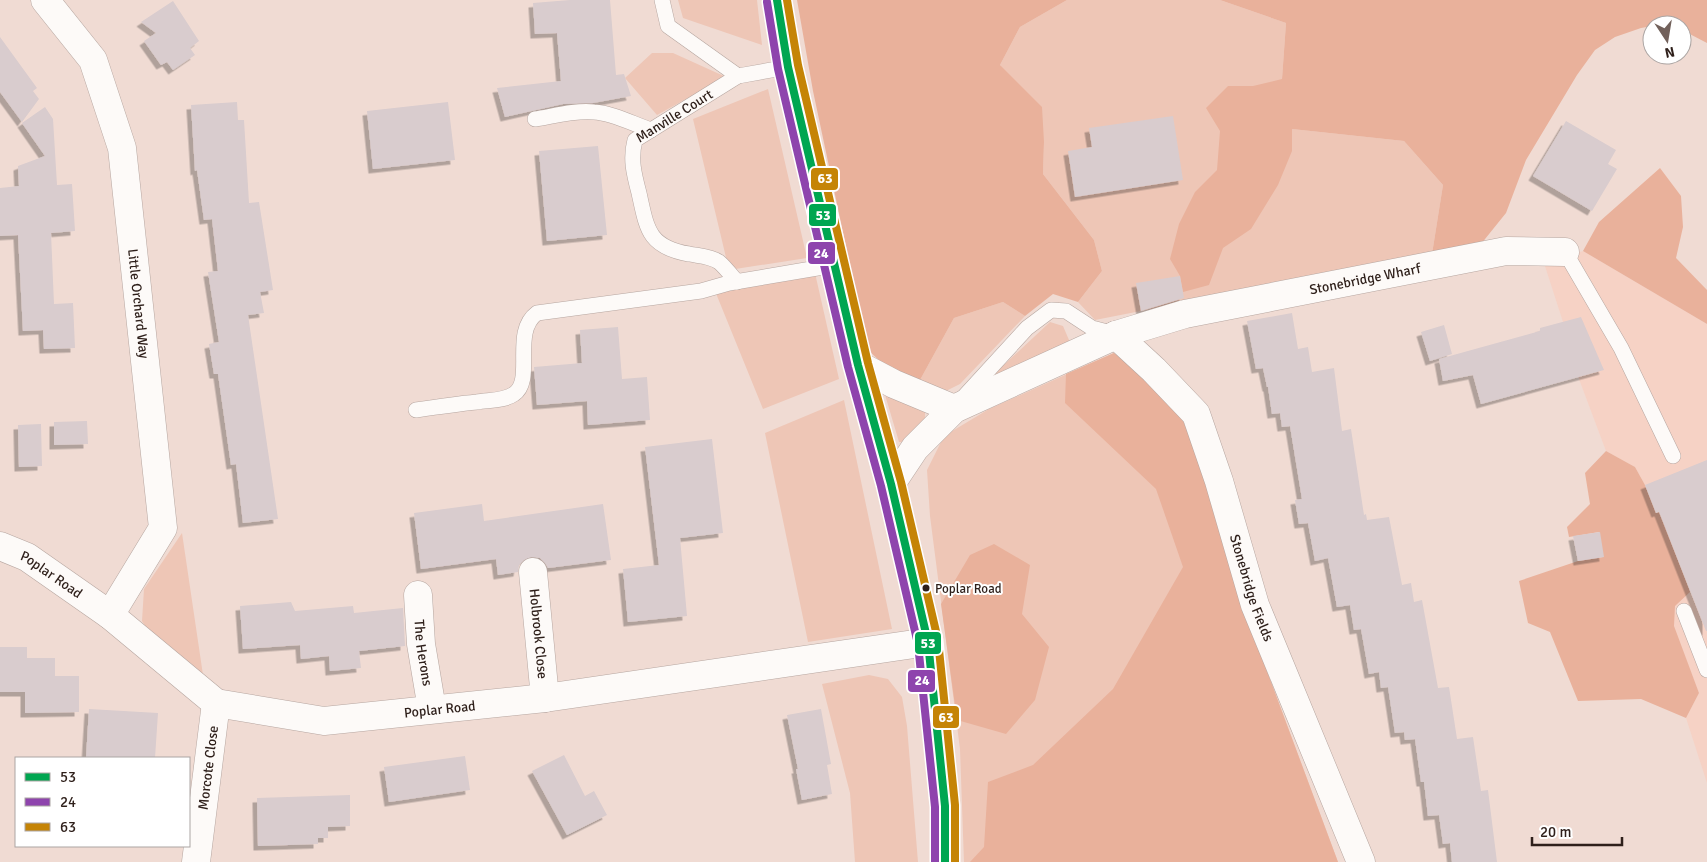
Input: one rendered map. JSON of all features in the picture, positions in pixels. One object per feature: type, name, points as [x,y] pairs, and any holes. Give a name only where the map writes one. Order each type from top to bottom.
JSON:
[{"type":"main road","points":[[777,0],[788,67],[858,364],[891,484],[928,642],[945,806],[945,862]]},
{"type":"street","name":"Little Orchard Way","points":[[46,0],[94,60],[122,148],[162,518],[163,528],[110,615]]},
{"type":"street","name":"Stonebridge Wharf","points":[[891,484],[915,448],[954,409],[1116,335],[1185,314],[1506,251],[1565,252]]},
{"type":"street","name":"Stonebridge Fields","points":[[1116,335],[1154,370],[1196,414],[1219,481],[1255,605],[1361,862]]},
{"type":"street","points":[[858,364],[894,384],[954,409]]},
{"type":"street","name":"Poplar Road","points":[[0,546],[28,557],[110,615],[216,703],[324,721],[545,698],[928,642]]},
{"type":"street","name":"Holbrook Close","points":[[532,572],[545,698]]},
{"type":"street","name":"The Herons","points":[[418,595],[421,644],[432,709]]},
{"type":"street","name":"Morcote Close","points":[[196,862],[216,703]]},
{"type":"lane","points":[[662,0],[668,26],[738,76]]},
{"type":"lane","name":"Manville Court","points":[[737,282],[719,262],[709,257],[680,252],[663,246],[652,236],[646,224],[632,165],[632,151],[635,140],[738,76],[788,67]]},
{"type":"lane","points":[[535,119],[574,112],[595,112],[614,116],[651,130]]},
{"type":"lane","name":"Stonebridge Wharf","points":[[1565,252],[1621,348],[1674,456]]},
{"type":"lane","points":[[416,410],[500,400],[513,396],[519,391],[523,378],[526,326],[529,318],[537,313],[701,291],[737,282],[835,265]]},
{"type":"lane","points":[[954,409],[1027,328],[1051,310],[1066,311],[1092,328],[1116,335]]},
{"type":"lane","points":[[1684,611],[1707,670]]},
{"type":"shaded area","points":[[678,0],[757,0],[762,45],[683,18]]},
{"type":"shaded area","points":[[797,0],[1067,0],[1020,27],[1000,65],[1042,107],[1043,174],[1094,240],[1102,271],[1078,302],[1053,294],[1025,316],[1003,302],[954,318],[920,380],[883,364],[868,350],[813,91]]},
{"type":"shaded area","points":[[1067,0],[1220,0],[1286,23],[1282,79],[1292,129],[1404,141],[1443,185],[1432,254],[1095,320],[1078,302],[1102,271],[1094,240],[1043,174],[1044,142],[1000,65],[1020,27]]},
{"type":"shaded area","points":[[1220,0],[1707,0],[1707,43],[1692,35],[1692,15],[1642,15],[1642,28],[1615,37],[1595,50],[1577,75],[1526,160],[1506,213],[1481,244],[1432,254],[1443,185],[1404,141],[1292,129],[1292,151],[1278,185],[1251,229],[1223,248],[1209,285],[1183,292],[1180,276],[1170,259],[1179,224],[1195,192],[1217,170],[1220,131],[1206,108],[1228,86],[1253,86],[1282,79],[1286,23]]},
{"type":"shaded area","points":[[652,53],[673,53],[726,77],[657,115],[625,78]]},
{"type":"shaded area","points":[[768,89],[807,258],[729,270],[693,119]]},
{"type":"shaded area","points":[[1660,168],[1681,196],[1683,227],[1676,258],[1707,290],[1707,324],[1583,251],[1599,222]]},
{"type":"shaded area","points":[[1583,251],[1707,324],[1707,783],[1686,718],[1699,693],[1673,626],[1675,606],[1656,513],[1645,485],[1635,467],[1606,451],[1573,363],[1563,322],[1544,263]]},
{"type":"shaded area","points":[[815,273],[839,379],[763,409],[715,291]]},
{"type":"shaded area","points":[[1003,302],[1025,316],[960,384],[944,392],[920,380],[954,318]]},
{"type":"shaded area","points":[[1050,322],[1063,326],[1072,347],[991,383],[992,376]]},
{"type":"shaded area","points":[[1114,353],[1245,612],[1338,862],[964,862],[960,749],[930,516],[927,470],[944,436],[989,409]]},
{"type":"shaded area","points":[[1114,353],[1144,374],[1181,416],[1206,473],[1245,612],[1338,862],[970,862],[984,847],[988,782],[1033,765],[1113,689],[1183,567],[1156,489],[1065,403],[1066,374]]},
{"type":"shaded area","points":[[883,388],[925,406],[925,425],[907,442],[899,442]]},
{"type":"shaded area","points":[[844,400],[892,629],[808,642],[765,433]]},
{"type":"shaded area","points":[[1606,451],[1635,467],[1645,485],[1656,513],[1707,493],[1707,513],[1666,529],[1690,592],[1675,606],[1674,626],[1699,693],[1686,718],[1641,699],[1578,701],[1550,632],[1528,623],[1519,581],[1578,561],[1603,557],[1599,532],[1569,537],[1567,527],[1590,504],[1585,473]]},
{"type":"shaded area","points":[[182,533],[203,675],[152,637],[142,621],[144,589]]},
{"type":"shaded area","points":[[994,544],[1030,565],[1022,614],[1049,647],[1035,700],[1006,734],[957,720],[941,604],[970,555]]},
{"type":"shaded area","points":[[869,675],[888,679],[902,697],[907,726],[918,862],[855,862],[850,793],[822,684]]},
{"type":"building","points":[[570,0],[610,0],[616,75],[624,74],[631,96],[593,103],[563,104],[505,117],[497,88],[561,81],[557,33],[535,34],[533,3]]},
{"type":"building","points":[[173,1],[199,41],[190,48],[195,55],[173,70],[167,62],[161,65],[144,41],[156,33],[141,22]]},
{"type":"building","points":[[0,37],[37,88],[33,91],[39,99],[22,122],[0,92]]},
{"type":"building","points":[[237,102],[238,120],[244,120],[249,203],[259,202],[273,290],[260,292],[264,313],[248,315],[278,519],[243,523],[236,464],[231,465],[218,374],[214,374],[209,344],[219,342],[208,272],[218,271],[212,219],[204,220],[197,170],[195,171],[191,105]]},
{"type":"building","points":[[448,102],[455,160],[373,169],[367,111]]},
{"type":"building","points":[[45,107],[53,119],[57,185],[72,184],[75,231],[51,233],[54,304],[73,303],[75,348],[44,349],[43,330],[23,331],[18,235],[0,236],[0,188],[19,186],[18,166],[45,156],[22,123]]},
{"type":"building","points":[[1173,116],[1183,180],[1075,197],[1068,151],[1092,147],[1089,128]]},
{"type":"building","points":[[1566,121],[1616,150],[1608,164],[1617,169],[1592,211],[1533,176]]},
{"type":"building","points":[[598,146],[607,235],[547,241],[539,151]]},
{"type":"building","points":[[1180,276],[1184,298],[1141,311],[1136,283]]},
{"type":"building","points":[[1292,313],[1298,349],[1308,347],[1312,372],[1334,368],[1342,431],[1351,429],[1364,515],[1366,514],[1367,520],[1389,517],[1402,585],[1411,583],[1414,602],[1422,600],[1438,688],[1449,687],[1457,739],[1473,737],[1481,791],[1488,790],[1497,862],[1452,862],[1450,843],[1443,844],[1439,815],[1428,816],[1424,782],[1421,782],[1415,739],[1405,740],[1404,732],[1395,733],[1388,687],[1381,688],[1379,672],[1369,674],[1361,629],[1354,630],[1350,605],[1337,607],[1328,558],[1315,561],[1308,523],[1299,524],[1295,500],[1302,499],[1290,426],[1282,427],[1280,413],[1272,414],[1263,368],[1256,369],[1247,321]]},
{"type":"building","points":[[1581,317],[1604,370],[1481,404],[1473,375],[1443,381],[1439,359],[1540,331],[1540,328]]},
{"type":"building","points":[[1444,325],[1452,354],[1430,361],[1421,332]]},
{"type":"building","points":[[618,327],[622,379],[647,377],[650,420],[588,425],[587,401],[537,405],[534,367],[582,363],[580,330]]},
{"type":"building","points":[[87,421],[88,444],[54,445],[54,422]]},
{"type":"building","points":[[41,424],[42,466],[19,467],[18,425]]},
{"type":"building","points":[[712,439],[723,533],[680,538],[687,616],[628,622],[623,569],[659,565],[645,447]]},
{"type":"building","points":[[1707,460],[1706,631],[1659,512],[1656,513],[1645,485]]},
{"type":"building","points":[[482,504],[484,521],[603,504],[611,560],[548,568],[540,558],[531,557],[519,565],[518,572],[498,575],[496,559],[421,569],[414,513]]},
{"type":"building","points":[[1600,532],[1604,557],[1578,561],[1573,536]]},
{"type":"building","points":[[291,602],[295,611],[353,606],[354,613],[403,608],[405,646],[359,651],[361,668],[330,671],[329,656],[301,659],[300,645],[243,649],[240,606]]},
{"type":"building","points":[[0,647],[27,647],[27,658],[55,658],[55,676],[79,676],[79,712],[25,713],[25,692],[0,692]]},
{"type":"building","points":[[89,709],[158,713],[155,757],[86,757]]},
{"type":"building","points":[[821,709],[831,764],[827,765],[832,794],[802,800],[787,715]]},
{"type":"building","points":[[564,755],[585,796],[594,791],[607,815],[567,835],[532,771]]},
{"type":"building","points":[[465,756],[470,790],[389,802],[384,767]]},
{"type":"building","points":[[350,795],[350,826],[328,827],[328,838],[318,838],[318,844],[258,846],[257,798]]},
{"type":"transit line","name":"53","points":[[777,0],[788,67],[858,365],[891,484],[928,642],[945,806],[945,862]]},
{"type":"transit line","name":"63","points":[[787,0],[798,65],[868,363],[901,482],[938,640],[955,805],[955,862]]},
{"type":"transit line","name":"24","points":[[767,2],[778,69],[848,367],[881,486],[918,644],[935,807],[935,862]]},
{"type":"place","name":"Poplar Road","points":[[926,588]]}]
